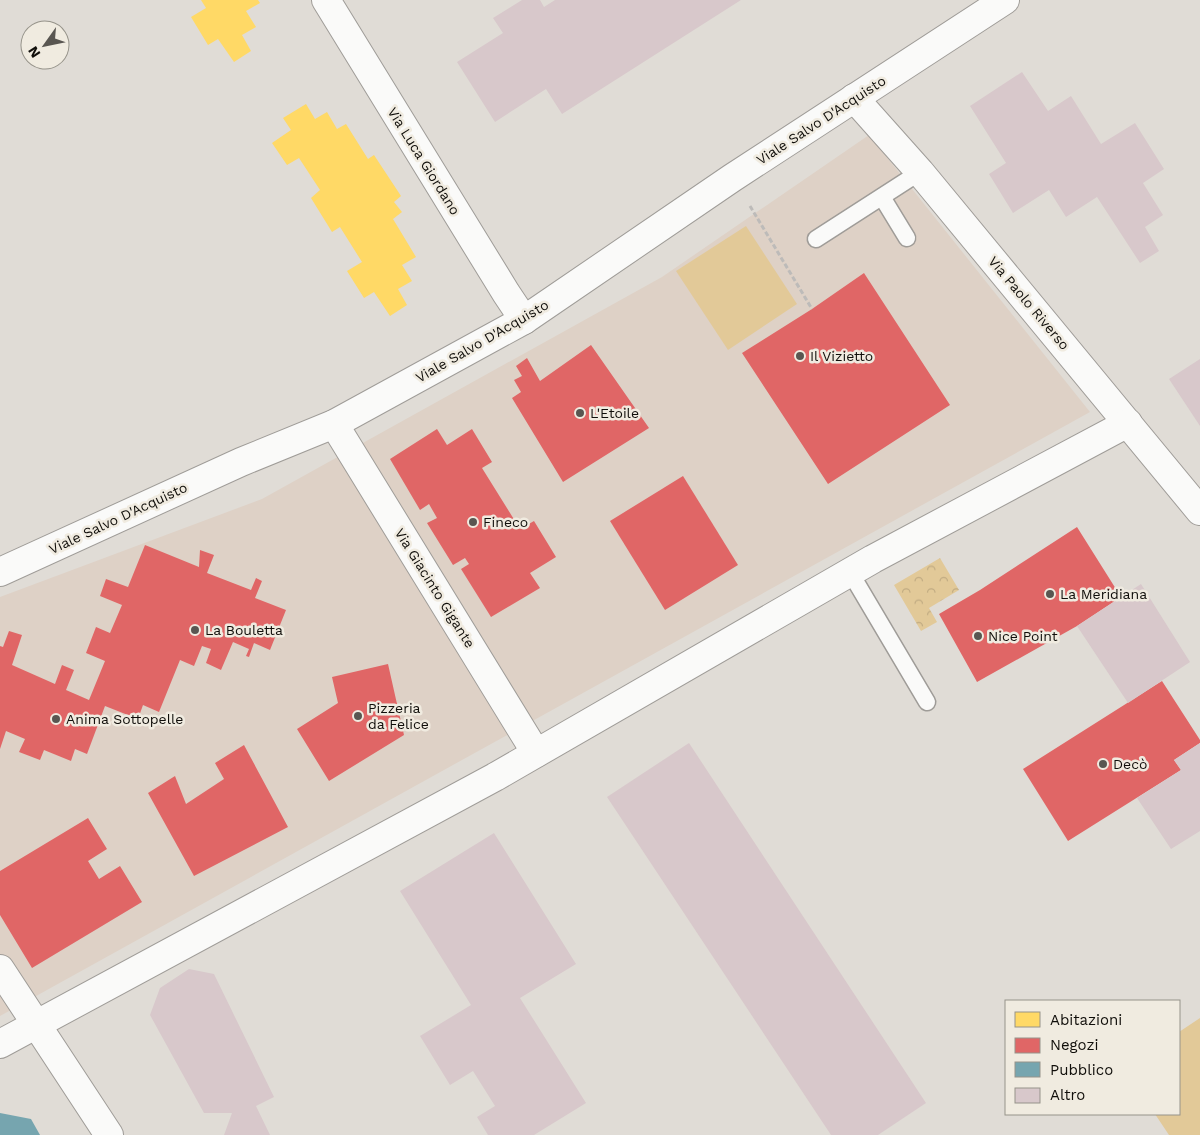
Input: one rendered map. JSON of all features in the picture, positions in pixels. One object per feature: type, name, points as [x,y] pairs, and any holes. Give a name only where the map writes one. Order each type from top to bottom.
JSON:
[{"type":"street","name":"Via Luca Giordano","points":[[326,0],[524,320]]},
{"type":"street","name":"Viale Salvo D'Acquisto","points":[[0,572],[241,462],[334,424],[524,320],[732,178],[1005,0]]},
{"type":"street","name":"Via Paolo Riverso","points":[[854,98],[920,172],[1200,511]]},
{"type":"street","points":[[0,1044],[486,782],[850,572],[1128,423]]},
{"type":"street","name":"Via Giacinto Gigante","points":[[334,424],[536,753]]},
{"type":"street","points":[[0,969],[109,1135]]},
{"type":"lane","points":[[816,239],[920,172]]},
{"type":"lane","points":[[882,197],[906,238]]},
{"type":"lane","points":[[850,572],[927,702]]},
{"type":"path","points":[[732,178],[757,216],[812,309]]},
{"type":"shaded area","points":[[869,135],[1090,412],[0,1016],[0,597],[262,499],[662,277]]},
{"type":"green space","points":[[746,226],[797,304],[728,350],[676,271]]},
{"type":"green space","points":[[940,558],[959,590],[929,608],[937,622],[921,631],[894,585]]},
{"type":"green space","points":[[1200,1018],[1200,1135],[1169,1135],[1156,1115],[1180,1115],[1180,1031]]},
{"type":"building: Abitazioni","points":[[201,0],[258,0],[260,3],[246,11],[256,27],[242,35],[251,51],[234,62],[218,39],[208,45],[191,17],[206,8]]},
{"type":"building: Abitazioni","points":[[306,104],[315,119],[327,112],[337,129],[346,124],[368,159],[374,155],[401,196],[394,202],[402,212],[393,219],[416,257],[402,265],[412,281],[398,289],[407,305],[390,316],[374,292],[364,298],[347,271],[362,262],[340,227],[332,232],[311,198],[320,190],[299,158],[287,165],[272,143],[291,130],[283,118]]},
{"type":"building: Negozi","points":[[864,273],[950,405],[828,484],[742,353],[812,309]]},
{"type":"building: Negozi","name":"L'Etoile","points":[[591,345],[649,428],[563,482],[512,398],[521,392],[514,380],[522,376],[516,366],[527,358],[540,381]]},
{"type":"building: Negozi","name":"Fineco","points":[[437,429],[447,445],[472,429],[492,462],[482,468],[520,529],[534,521],[556,557],[530,573],[540,588],[491,617],[461,569],[469,564],[465,558],[453,565],[427,523],[437,518],[429,504],[420,510],[390,459]]},
{"type":"building: Negozi","points":[[683,476],[738,565],[665,610],[610,521]]},
{"type":"building: Negozi","name":"La Meridiana","points":[[1077,527],[1121,597],[1077,626],[977,682],[939,614],[980,590]]},
{"type":"building: Negozi","name":"La Bouletta","points":[[145,545],[199,567],[200,550],[214,555],[207,573],[251,590],[256,578],[262,581],[255,598],[286,610],[270,650],[254,643],[249,657],[246,656],[249,649],[233,642],[221,670],[206,663],[211,649],[202,646],[194,666],[180,660],[159,712],[143,705],[138,719],[105,706],[87,754],[75,749],[71,761],[44,750],[40,760],[19,752],[25,739],[6,731],[0,749],[0,646],[3,647],[9,631],[22,635],[12,665],[55,684],[62,665],[74,670],[66,690],[89,700],[105,661],[86,653],[96,627],[110,633],[122,605],[100,596],[106,579],[128,587]]},
{"type":"building: Negozi","name":"Pizzeria da Felice","points":[[388,664],[404,735],[329,781],[297,729],[338,703],[332,677]]},
{"type":"building: Negozi","name":"Decò","points":[[1162,681],[1200,740],[1200,743],[1174,760],[1181,770],[1068,841],[1023,769]]},
{"type":"building: Negozi","points":[[244,745],[288,827],[194,876],[148,793],[175,776],[186,804],[224,779],[215,763]]},
{"type":"building: Negozi","points":[[88,818],[107,849],[88,861],[99,879],[120,866],[142,902],[32,968],[0,915],[0,871]]},
{"type":"building: Pubblico","points":[[0,1113],[31,1119],[40,1135],[0,1135]]},
{"type":"building: Altro","points":[[522,0],[540,0],[544,7],[555,0],[741,0],[562,114],[546,89],[495,122],[457,62],[503,33],[493,18]]},
{"type":"building: Altro","points":[[1022,72],[1048,111],[1071,96],[1101,144],[1135,123],[1164,169],[1143,183],[1163,215],[1145,227],[1159,251],[1140,263],[1097,197],[1066,217],[1049,190],[1013,213],[989,174],[1006,163],[970,106]]},
{"type":"building: Altro","points":[[1200,359],[1200,426],[1169,379]]},
{"type":"building: Altro","points":[[1141,584],[1190,662],[1128,703],[1077,626]]},
{"type":"building: Altro","points":[[689,743],[926,1103],[878,1135],[831,1135],[607,797]]},
{"type":"building: Altro","points":[[1200,743],[1200,831],[1171,849],[1137,798],[1181,770],[1174,760]]},
{"type":"building: Altro","points":[[494,833],[576,964],[520,998],[586,1103],[534,1135],[488,1135],[477,1117],[495,1106],[473,1071],[450,1085],[420,1036],[471,1005],[400,891]]},
{"type":"building: Altro","points":[[189,969],[214,974],[274,1097],[256,1106],[270,1135],[224,1135],[232,1113],[204,1113],[150,1015],[160,988]]},
{"type":"place","name":"Il Vizietto","points":[[800,356]]},
{"type":"place","name":"L'Etoile","points":[[580,413]]},
{"type":"place","name":"Fineco","points":[[473,522]]},
{"type":"place","name":"La Meridiana","points":[[1050,594]]},
{"type":"place","name":"La Bouletta","points":[[195,630]]},
{"type":"place","name":"Nice Point","points":[[978,636]]},
{"type":"place","name":"Pizzeria da Felice","points":[[358,716]]},
{"type":"place","name":"Anima Sottopelle","points":[[56,719]]},
{"type":"place","name":"Decò","points":[[1103,764]]}]
